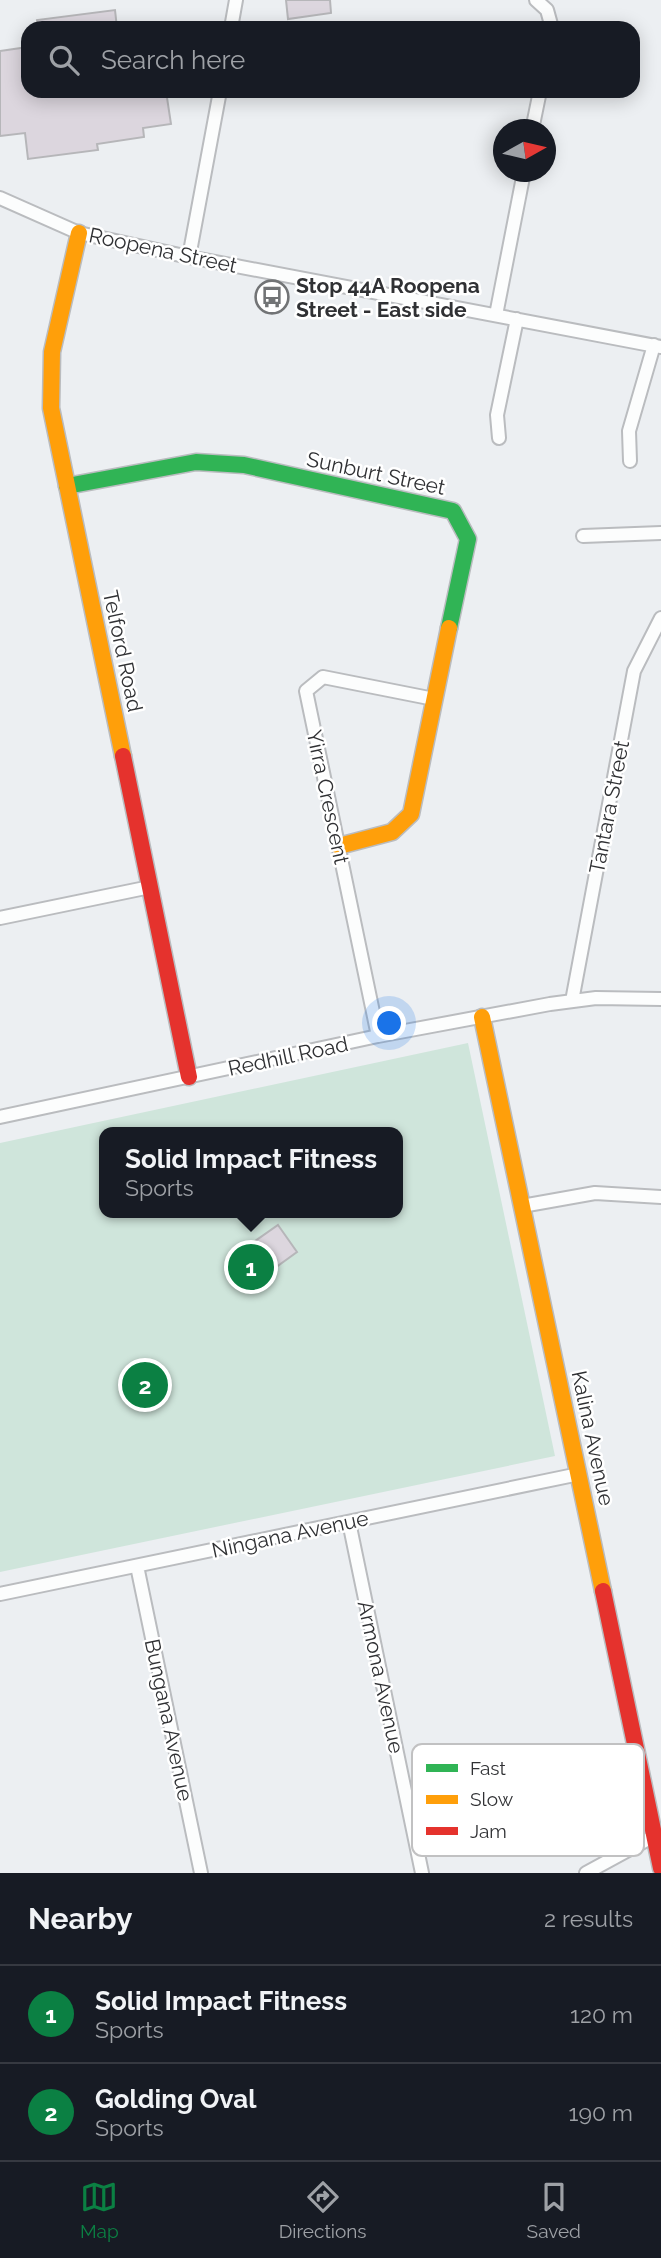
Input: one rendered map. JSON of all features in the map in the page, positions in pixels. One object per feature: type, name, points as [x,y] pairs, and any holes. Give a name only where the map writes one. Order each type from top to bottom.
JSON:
[{"type":"street","points":[[232,21],[236,0]]},
{"type":"street","points":[[536,0],[547,10],[550,21]]},
{"type":"street","points":[[189,257],[219,98]]},
{"type":"street","points":[[534,119],[539,98]]},
{"type":"street","points":[[496,315],[522,182]]},
{"type":"street","name":"Roopena Street","points":[[0,198],[79,233],[189,257],[657,346]]},
{"type":"street","name":"Telford Road","points":[[79,233],[52,352],[51,408],[189,1077]]},
{"type":"street","points":[[499,438],[498,415],[517,319]]},
{"type":"street","points":[[630,461],[629,431],[657,346]]},
{"type":"street","name":"Sunburt Street","points":[[67,486],[196,462],[244,466],[453,511],[468,539],[411,814],[392,832],[339,846]]},
{"type":"street","points":[[583,536],[661,533]]},
{"type":"street","name":"Tantara Street","points":[[572,1001],[634,671],[661,618]]},
{"type":"street","name":"Yirra Crescent","points":[[378,1036],[306,691],[323,677],[434,699]]},
{"type":"street","points":[[0,918],[150,887]]},
{"type":"street","name":"Redhill Road","points":[[0,1117],[378,1036],[482,1017],[596,998],[661,999]]},
{"type":"street","name":"Kalina Avenue","points":[[482,1017],[635,1744]]},
{"type":"street","points":[[522,1206],[595,1193],[661,1197]]},
{"type":"street","name":"Ningana Avenue","points":[[0,1594],[579,1475]]},
{"type":"street","name":"Armona Avenue","points":[[349,1522],[412,1825]]},
{"type":"street","name":"Bungana Avenue","points":[[136,1566],[201,1873]]},
{"type":"street","name":"Kalina Avenue","points":[[644,1788],[661,1868]]},
{"type":"street","points":[[644,1841],[654,1836]]},
{"type":"street","points":[[586,1873],[617,1856]]},
{"type":"green space","points":[[468,1043],[555,1456],[0,1572],[0,1143]]},
{"type":"building","points":[[286,0],[330,0],[331,13],[288,19]]},
{"type":"building","points":[[115,10],[116,21],[37,21]]},
{"type":"building","points":[[21,48],[21,98],[167,98],[171,124],[143,128],[144,137],[97,144],[98,150],[28,159],[25,133],[0,136],[0,51]]},
{"type":"building","points":[[278,1225],[297,1252],[268,1273],[248,1246]]},
{"type":"traffic: fast","points":[[67,486],[196,462],[244,465],[453,511],[468,539],[449,628]]},
{"type":"traffic: slow","points":[[79,233],[52,352],[51,408],[123,756]]},
{"type":"traffic: slow","points":[[339,846],[392,832],[411,814],[449,628]]},
{"type":"traffic: slow","points":[[482,1017],[603,1591]]},
{"type":"traffic: jam","points":[[123,756],[189,1077]]},
{"type":"traffic: jam","points":[[603,1591],[635,1744]]},
{"type":"traffic: jam","points":[[644,1787],[661,1868]]},
{"type":"place","name":"Stop 44A Roopena Street - East side","points":[[272,297]]},
{"type":"place","name":"Solid Impact Fitness","points":[[251,1267]]},
{"type":"place","name":"Golding Oval","points":[[145,1385]]}]
